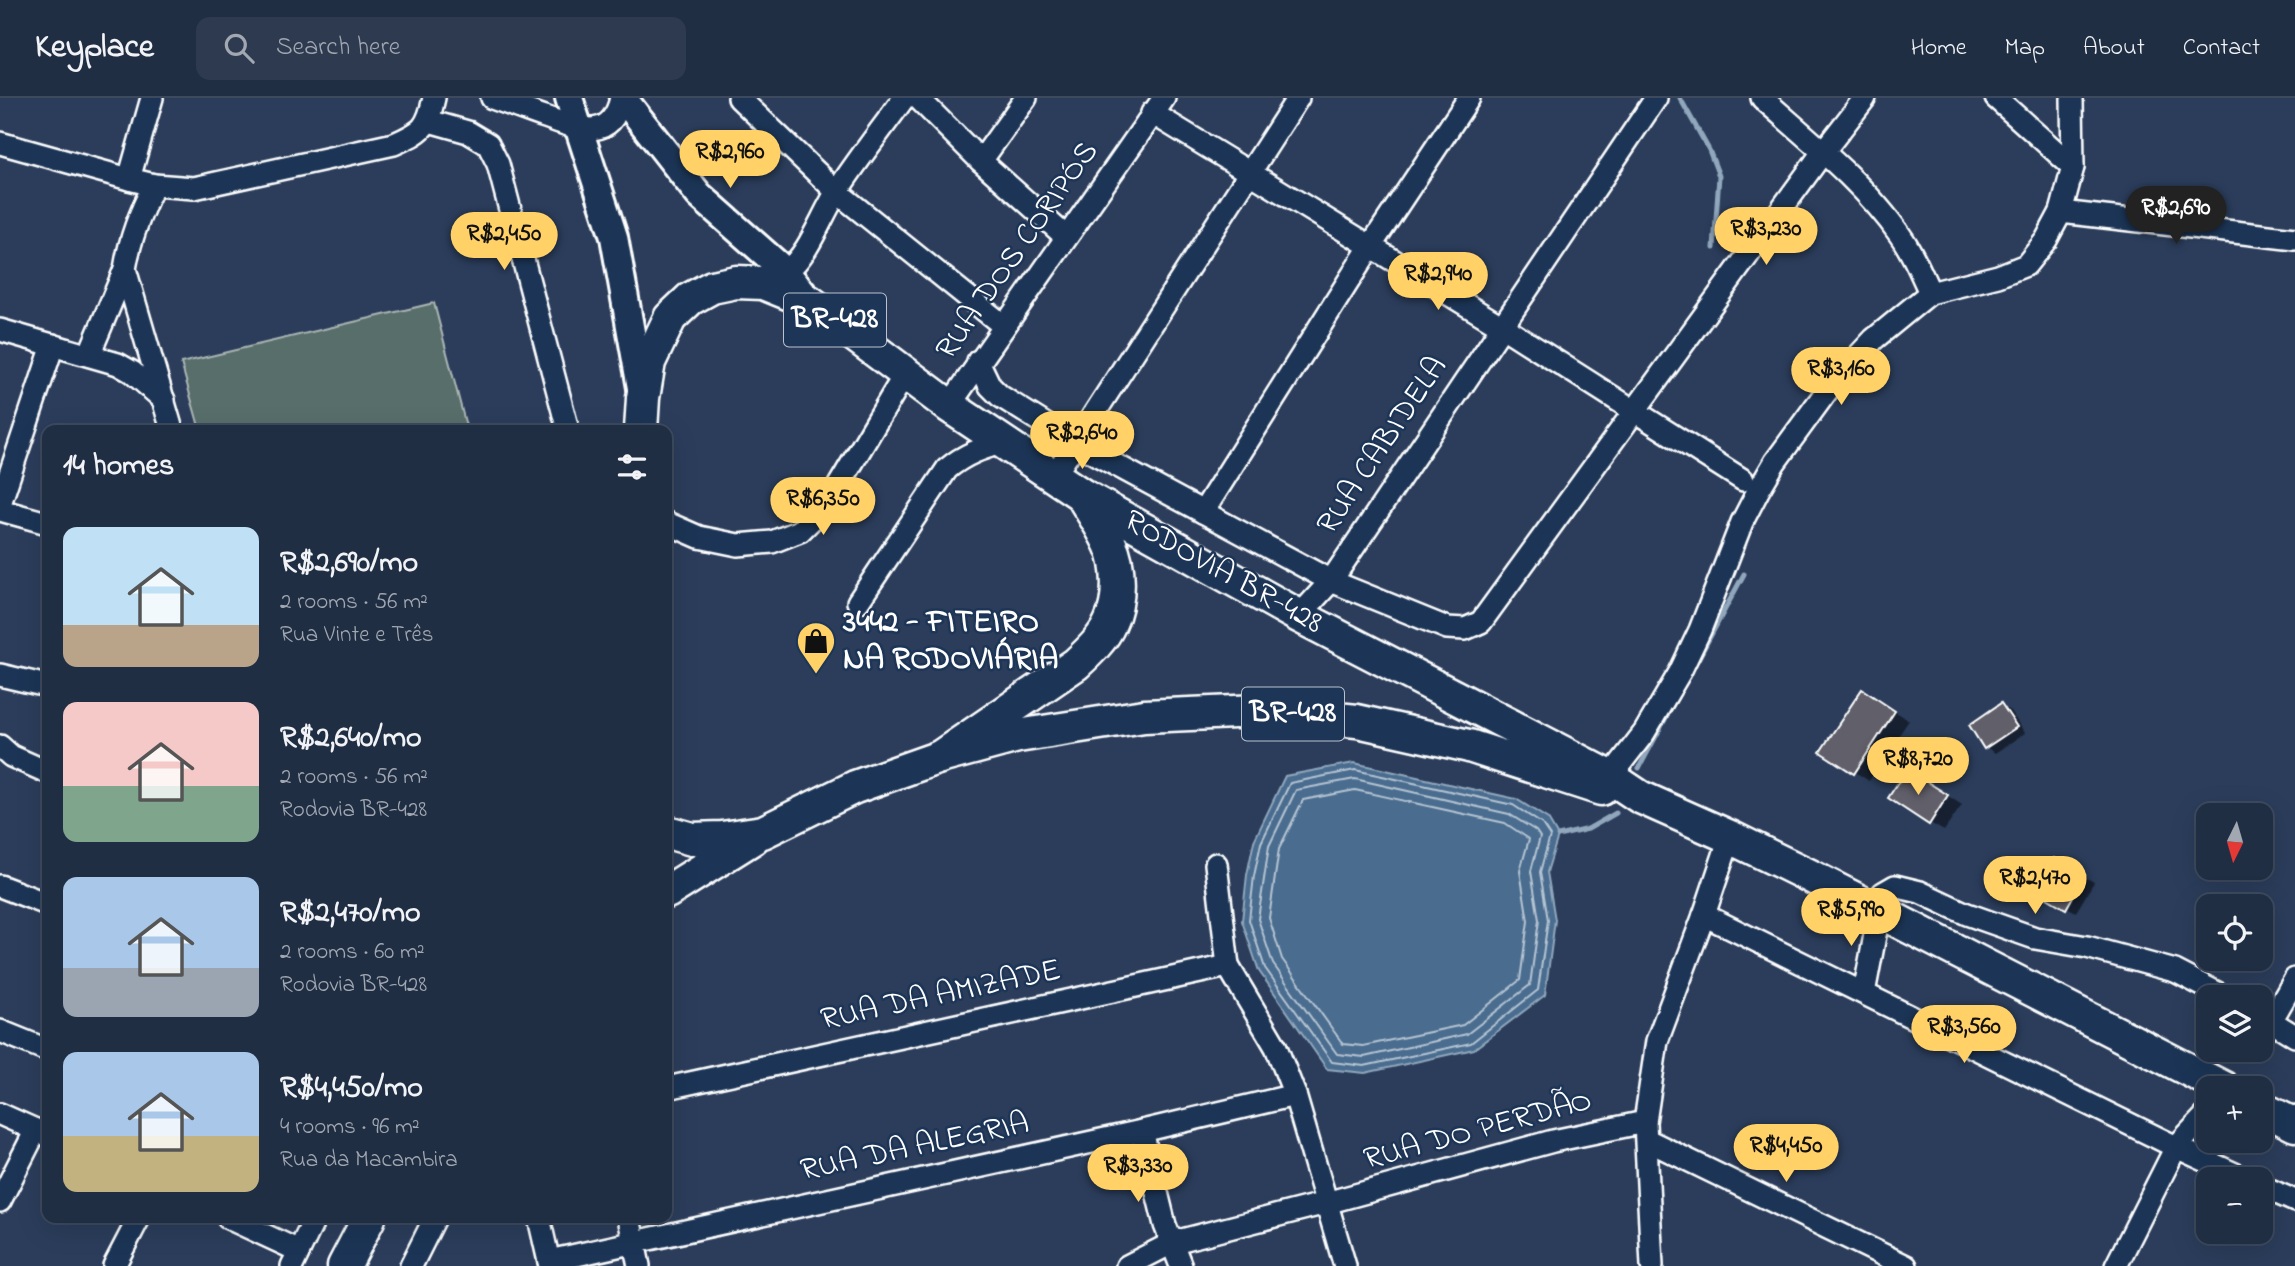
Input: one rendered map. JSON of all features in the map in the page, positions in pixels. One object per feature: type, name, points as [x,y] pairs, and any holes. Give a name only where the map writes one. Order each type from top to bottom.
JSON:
[{"type":"highway","name":"RODOVIA BR-428","points":[[641,425],[649,362],[670,318],[690,299],[712,287],[736,282],[762,283],[810,302],[905,374],[1082,495],[1299,616],[1610,777],[1640,797],[1730,836],[2200,1076]]},
{"type":"highway","points":[[940,757],[1076,664],[1093,648],[1111,623],[1117,596],[1111,546],[1082,495]]},
{"type":"highway","name":"RODOVIA BR-428","points":[[940,757],[1018,736],[1144,716],[1258,711],[1357,721],[1469,746],[1594,788],[1640,797]]},
{"type":"highway","name":"BR-428","points":[[672,889],[763,832],[855,787],[940,757]]},
{"type":"highway","points":[[672,833],[692,839],[763,832]]},
{"type":"highway","points":[[2273,1114],[2295,1125]]},
{"type":"highway","points":[[344,1266],[366,1223]]},
{"type":"main road","points":[[569,98],[582,130],[614,237],[643,398]]},
{"type":"main road","points":[[622,98],[699,195],[786,272],[810,302]]},
{"type":"street","points":[[129,179],[152,98]]},
{"type":"street","points":[[0,143],[154,185],[194,188],[394,144],[414,135],[429,121],[434,98]]},
{"type":"street","points":[[492,98],[582,130],[603,126],[610,121],[618,111],[622,98]]},
{"type":"street","points":[[739,98],[837,191],[1004,326]]},
{"type":"street","points":[[786,272],[796,264],[837,191],[904,98]]},
{"type":"street","points":[[918,98],[981,162],[1066,237]]},
{"type":"street","points":[[981,162],[1026,98]]},
{"type":"street","points":[[1054,476],[1298,98]]},
{"type":"street","points":[[1203,512],[1370,247],[1469,98]]},
{"type":"street","name":"RUA CABIDELA","points":[[1299,616],[1331,581],[1656,98]]},
{"type":"street","points":[[1762,98],[1823,152],[1883,213],[1901,235],[1930,293]]},
{"type":"street","points":[[978,361],[990,386],[1000,396],[1075,443],[1331,581],[1447,628],[1465,629],[1481,622],[1865,98]]},
{"type":"street","points":[[1996,98],[2073,167]]},
{"type":"street","points":[[1610,777],[1644,733],[1679,673],[1700,630],[1742,522],[1775,462],[1832,384],[1874,339],[1930,293],[1998,276],[2026,265],[2046,240],[2061,212],[2073,167],[2072,98]]},
{"type":"street","points":[[1158,106],[1249,172],[1502,326],[1743,480]]},
{"type":"street","name":"RUA DOS CORIPÓS","points":[[949,405],[1158,106]]},
{"type":"street","points":[[429,121],[468,132],[488,144],[498,164],[567,425]]},
{"type":"street","points":[[89,355],[125,269],[128,247],[139,214],[154,185]]},
{"type":"street","points":[[2061,212],[2295,239]]},
{"type":"street","points":[[125,269],[171,425]]},
{"type":"street","points":[[0,330],[118,364],[132,372],[165,401]]},
{"type":"street","points":[[0,505],[53,345]]},
{"type":"street","points":[[672,525],[699,537],[738,545],[772,542],[800,531],[829,502],[905,374]]},
{"type":"street","points":[[858,603],[947,470],[960,458],[978,449],[1005,442]]},
{"type":"street","points":[[0,510],[42,522]]},
{"type":"street","points":[[0,675],[42,685]]},
{"type":"street","points":[[0,746],[11,756],[42,770]]},
{"type":"street","points":[[1652,1266],[1646,1131],[1657,1041],[1730,836]]},
{"type":"street","points":[[1216,864],[1228,966],[1276,1047],[1294,1094],[1345,1266]]},
{"type":"street","points":[[0,886],[42,902]]},
{"type":"street","points":[[1864,993],[1883,893],[1895,886],[1905,887],[1992,924],[2035,938],[2087,947],[2175,971],[2202,985]]},
{"type":"street","points":[[1704,915],[2220,1167]]},
{"type":"street","name":"RUA DA AMIZADE","points":[[672,1087],[1228,966]]},
{"type":"street","points":[[2273,1009],[2295,979]]},
{"type":"street","points":[[2273,1023],[2295,1037]]},
{"type":"street","points":[[0,1031],[42,1048]]},
{"type":"street","name":"RUA DA ALEGRIA","points":[[550,1264],[634,1241],[1142,1131],[1294,1094]]},
{"type":"street","points":[[0,1114],[42,1133],[0,1201]]},
{"type":"street","points":[[2116,1266],[2176,1147],[2196,1126]]},
{"type":"street","points":[[1142,1131],[1165,1224],[1181,1266]]},
{"type":"street","points":[[1646,1131],[1906,1266]]},
{"type":"street","name":"RUA DO PERDÃO","points":[[1127,1266],[1174,1242],[1553,1140],[1646,1131]]},
{"type":"street","points":[[2273,1191],[2295,1201]]},
{"type":"street","points":[[114,1266],[136,1223]]},
{"type":"street","points":[[236,1223],[295,1258],[312,1223]]},
{"type":"street","points":[[411,1266],[432,1223]]},
{"type":"street","points":[[541,1223],[550,1264]]},
{"type":"street","points":[[630,1223],[639,1266]]},
{"type":"green space","points":[[434,303],[466,425],[199,425],[181,363]]},
{"type":"water","points":[[1354,763],[1516,799],[1548,819],[1558,836],[1547,872],[1555,920],[1545,995],[1474,1049],[1365,1073],[1327,1069],[1259,971],[1242,921],[1254,841],[1285,776]]},
{"type":"building","points":[[1862,689],[1895,711],[1854,774],[1820,752]]},
{"type":"building","points":[[2001,703],[2017,727],[1984,749],[1969,725]]},
{"type":"building","points":[[1907,769],[1948,795],[1929,825],[1888,798]]},
{"type":"building","points":[[2054,858],[2085,875],[2066,909],[2035,891]]},
{"type":"waterway","points":[[1680,98],[1709,150],[1719,176],[1714,248]]},
{"type":"waterway","points":[[1697,661],[1744,574]]},
{"type":"waterway","points":[[1639,768],[1677,697]]},
{"type":"waterway","points":[[1558,836],[1588,829],[1616,813]]},
{"type":"place","name":"3442 - FITEIRO NA RODOVIÁRIA","points":[[816,675]]}]
